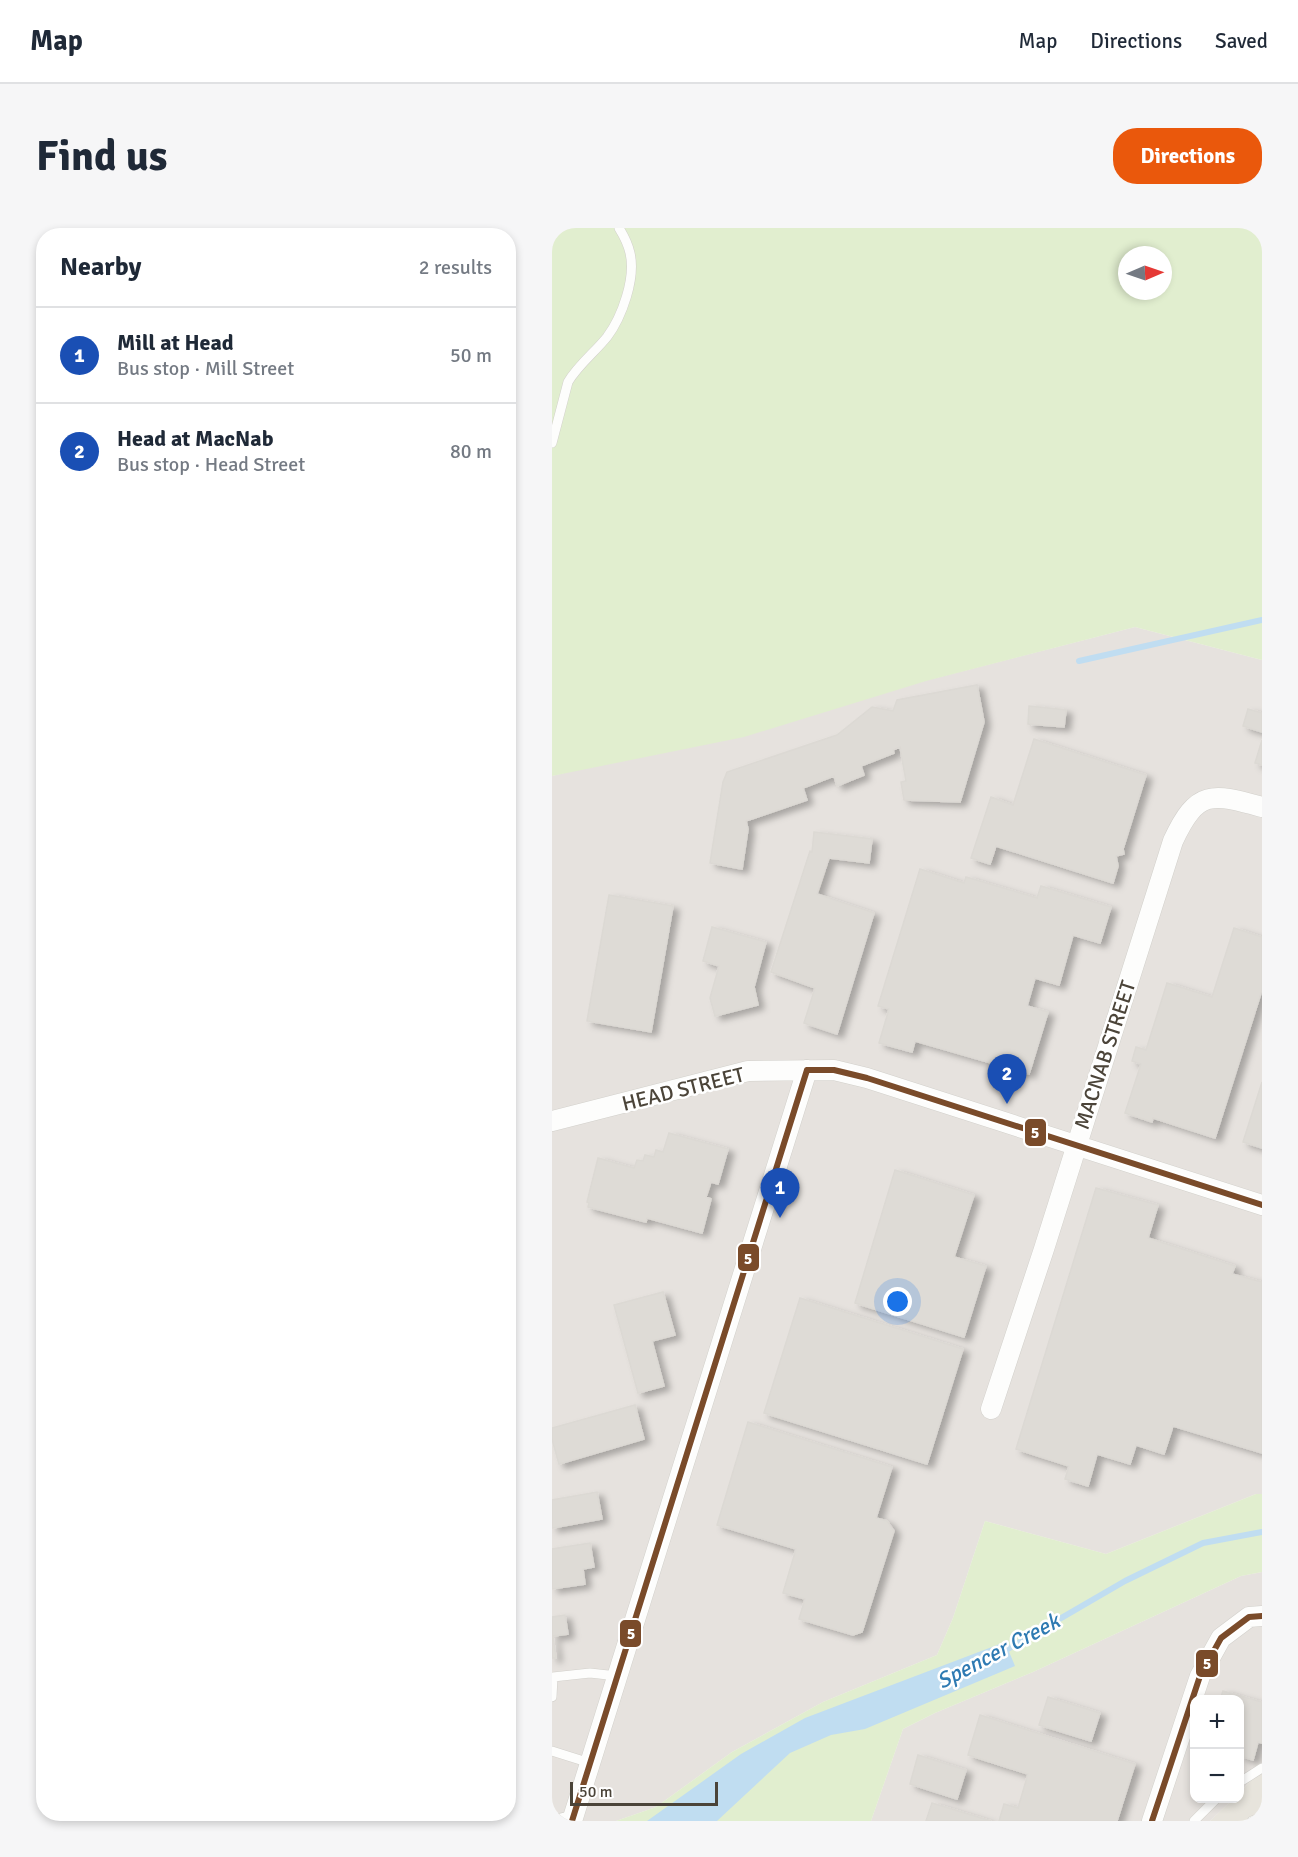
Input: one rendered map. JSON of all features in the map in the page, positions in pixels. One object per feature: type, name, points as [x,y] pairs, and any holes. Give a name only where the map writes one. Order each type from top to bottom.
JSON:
[{"type":"street","name":"MACNAB STREET","points":[[991,1409],[1173,841],[1183,818],[1212,796],[1262,807]]},
{"type":"street","points":[[573,1818],[807,1070]]},
{"type":"street","name":"HEAD STREET","points":[[552,1121],[748,1071],[834,1070],[867,1078],[1262,1205]]},
{"type":"street","points":[[1152,1821],[1200,1676],[1221,1638],[1249,1617],[1262,1616]]},
{"type":"lane","points":[[552,443],[568,382],[607,337],[622,310],[631,262],[626,241],[619,228]]},
{"type":"lane","points":[[552,1697],[553,1677],[590,1673],[617,1676]]},
{"type":"lane","points":[[552,1751],[590,1763]]},
{"type":"lane","points":[[1244,1779],[1262,1768]]},
{"type":"lane","points":[[1194,1821],[1212,1803]]},
{"type":"lane","points":[[1252,1821],[1262,1817]]},
{"type":"lane","points":[[552,1820],[573,1818]]},
{"type":"shaded area","points":[[1135,627],[1262,660],[1262,1494],[1256,1494],[1106,1554],[985,1521],[953,1618],[937,1655],[823,1702],[732,1752],[656,1807],[616,1821],[552,1821],[552,776]]},
{"type":"shaded area","points":[[1262,1572],[1262,1769],[1244,1788],[1244,1695],[1190,1695],[1190,1803],[1229,1803],[1210,1821],[871,1821],[903,1729],[1241,1576]]},
{"type":"shaded area","points":[[1262,1769],[1262,1821],[1210,1821],[1229,1803],[1244,1803],[1244,1788]]},
{"type":"green space","points":[[552,228],[1262,228],[1262,660],[1135,627],[926,681],[744,737],[552,776]]},
{"type":"green space","points":[[1256,1494],[1262,1494],[1262,1572],[1241,1576],[903,1729],[871,1821],[616,1821],[656,1807],[732,1752],[823,1702],[937,1655],[953,1618],[985,1521],[1106,1554]]},
{"type":"water","points":[[1005,1642],[1015,1666],[865,1729],[831,1735],[790,1753],[717,1821],[647,1821],[741,1754],[805,1718]]},
{"type":"building","points":[[977,685],[984,722],[960,802],[904,800],[901,782],[906,781],[900,747],[893,750],[894,753],[861,766],[864,775],[837,786],[834,776],[803,788],[807,800],[746,821],[748,829],[742,869],[710,863],[723,782],[727,772],[837,735],[872,707],[893,711],[897,700]]},
{"type":"building","points":[[1029,706],[1066,710],[1064,727],[1028,724]]},
{"type":"building","points":[[1248,709],[1262,713],[1262,732],[1243,726]]},
{"type":"building","points":[[1034,739],[1146,775],[1123,849],[1124,854],[1116,856],[1118,866],[1113,883],[996,846],[990,864],[971,858],[991,797],[1013,805]]},
{"type":"building","points":[[1262,740],[1262,765],[1255,763]]},
{"type":"building","points":[[814,832],[872,839],[869,863],[829,858],[817,894],[874,913],[837,1034],[804,1023],[815,988],[771,972],[810,851],[812,852]]},
{"type":"building","points":[[920,869],[964,883],[966,877],[1037,898],[1041,886],[1111,907],[1100,943],[1073,935],[1059,985],[1035,978],[1027,1006],[1048,1012],[1029,1074],[915,1041],[912,1052],[879,1043],[889,1009],[878,1006]]},
{"type":"building","points":[[609,895],[673,906],[651,1032],[587,1021]]},
{"type":"building","points":[[712,927],[766,942],[754,987],[758,1005],[715,1016],[710,998],[719,966],[703,961]]},
{"type":"building","points":[[1234,928],[1262,937],[1262,990],[1215,1138],[1153,1118],[1152,1122],[1125,1113],[1141,1064],[1132,1061],[1136,1047],[1146,1050],[1167,983],[1212,997]]},
{"type":"building","points":[[1262,1082],[1262,1148],[1243,1142]]},
{"type":"building","points":[[669,1133],[728,1149],[718,1184],[711,1182],[706,1197],[711,1199],[702,1233],[647,1218],[646,1222],[588,1207],[587,1202],[598,1158],[634,1168],[637,1160],[643,1161],[645,1155],[654,1157],[656,1150],[663,1152]]},
{"type":"building","points":[[895,1170],[974,1195],[954,1257],[986,1266],[964,1337],[855,1303]]},
{"type":"building","points":[[1096,1188],[1158,1205],[1148,1238],[1235,1266],[1232,1274],[1262,1282],[1262,1453],[1173,1426],[1164,1454],[1136,1445],[1130,1464],[1097,1454],[1088,1486],[1065,1479],[1069,1466],[1016,1449]]},
{"type":"building","points":[[663,1292],[675,1335],[652,1341],[664,1386],[638,1393],[614,1305]]},
{"type":"building","points":[[800,1298],[963,1349],[927,1464],[764,1413]]},
{"type":"building","points":[[635,1405],[644,1439],[559,1464],[552,1439],[552,1428]]},
{"type":"building","points":[[748,1422],[892,1467],[876,1518],[887,1521],[894,1531],[862,1632],[853,1635],[799,1619],[805,1599],[783,1593],[796,1549],[717,1525]]},
{"type":"building","points":[[597,1492],[602,1519],[552,1528],[552,1500]]},
{"type":"building","points":[[590,1543],[594,1567],[583,1569],[585,1584],[552,1589],[552,1549]]},
{"type":"building","points":[[565,1615],[568,1634],[553,1636],[556,1658],[552,1658],[552,1617]]},
{"type":"building","points":[[1223,1691],[1237,1695],[1222,1695]]},
{"type":"building","points":[[1048,1697],[1100,1713],[1091,1741],[1039,1725]]},
{"type":"building","points":[[1244,1697],[1262,1702],[1262,1743],[1258,1742],[1253,1760],[1244,1757]]},
{"type":"building","points":[[980,1715],[1135,1764],[1117,1821],[999,1821],[1004,1804],[1018,1808],[1028,1774],[968,1755]]},
{"type":"building","points":[[918,1755],[966,1770],[957,1799],[910,1784]]},
{"type":"building","points":[[932,1803],[991,1821],[926,1821]]},
{"type":"waterway","points":[[1079,661],[1262,620]]},
{"type":"waterway","name":"Spencer Creek","points":[[1001,1653],[1125,1581],[1203,1543],[1262,1532]]},
{"type":"transit line","name":"5","points":[[807,1070],[834,1070],[867,1078],[1262,1205]]},
{"type":"transit line","name":"5","points":[[572,1821],[807,1070]]},
{"type":"transit line","name":"5","points":[[1152,1821],[1200,1676],[1221,1638],[1249,1617],[1262,1616]]},
{"type":"place","name":"Head at MacNab","points":[[1007,1104]]},
{"type":"place","name":"Mill at Head","points":[[780,1218]]}]
